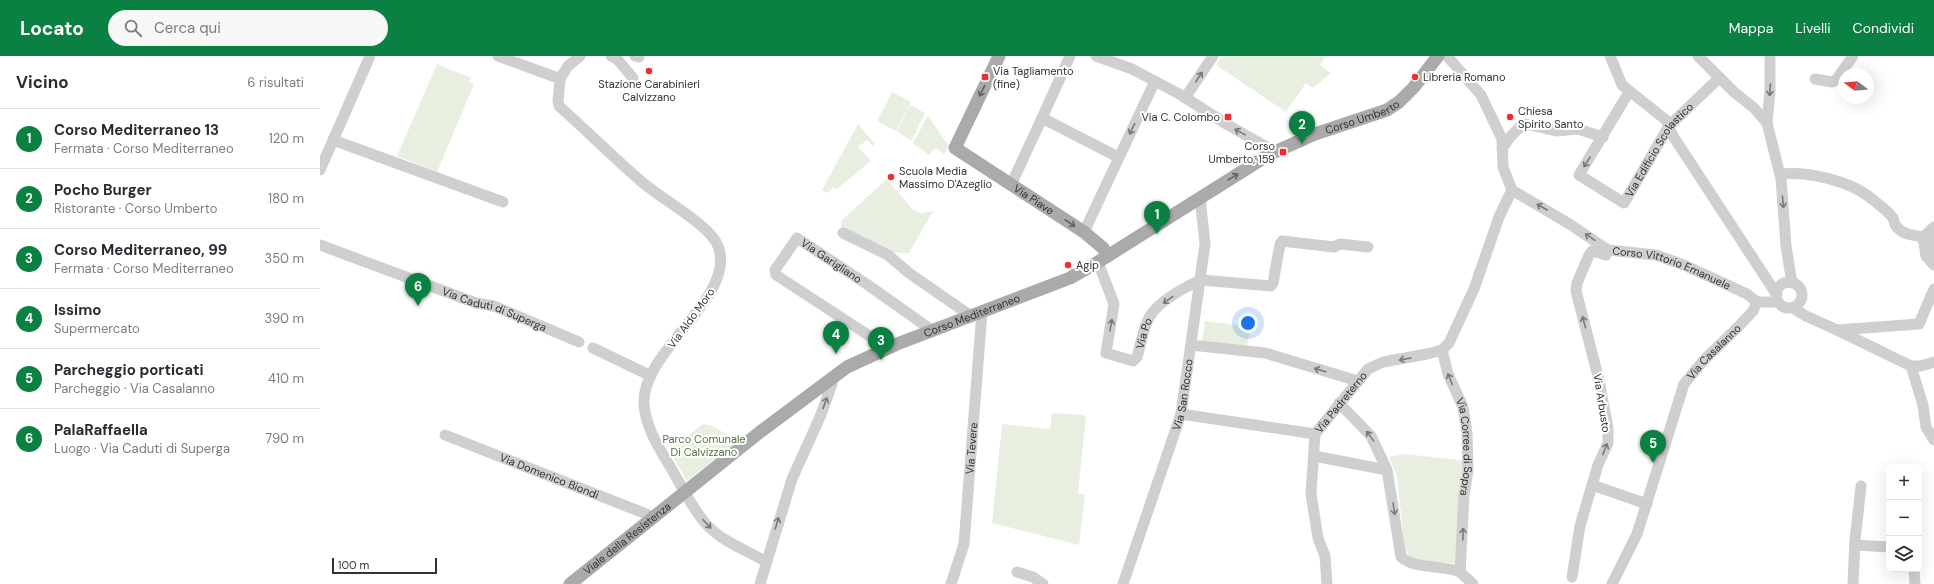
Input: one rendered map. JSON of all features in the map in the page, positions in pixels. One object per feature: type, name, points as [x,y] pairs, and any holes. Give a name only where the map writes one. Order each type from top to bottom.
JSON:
[{"type":"main road","name":"Via Piave","points":[[999,56],[955,148],[1084,232],[1103,248],[1103,259]]},
{"type":"main road","name":"Corso Umberto","points":[[1270,154],[1315,134],[1387,110],[1399,102],[1414,87],[1438,56]]},
{"type":"main road","name":"Corso Mediterraneo","points":[[684,493],[760,432],[847,367],[888,348],[1070,278],[1103,259],[1270,154]]},
{"type":"main road","name":"Viale della Resistenza","points":[[570,584],[684,493]]},
{"type":"street","points":[[320,170],[324,151],[333,140],[370,56]]},
{"type":"street","points":[[498,56],[521,59],[560,78],[568,66],[580,56]]},
{"type":"street","points":[[611,56],[617,59],[633,78]]},
{"type":"street","points":[[1011,185],[1070,56]]},
{"type":"street","points":[[1096,56],[1132,69],[1155,81],[1265,146],[1270,154]]},
{"type":"street","points":[[1185,98],[1213,56]]},
{"type":"street","points":[[1442,350],[1449,343],[1474,289],[1500,217],[1512,190],[1503,167],[1502,139],[1481,95],[1447,56]]},
{"type":"street","points":[[1610,56],[1622,85],[1666,120],[1673,136],[1784,307],[1793,308],[1806,316],[1911,366],[1920,366],[1934,362]]},
{"type":"street","points":[[1698,56],[1719,78],[1754,108],[1767,123]]},
{"type":"street","points":[[1770,56],[1770,91],[1767,123],[1780,174],[1792,283]]},
{"type":"street","points":[[1815,79],[1832,82],[1836,80],[1853,56]]},
{"type":"street","name":"Via Aldo Moro","points":[[560,78],[559,106],[642,182],[702,227],[718,245],[721,265],[714,286],[662,358],[651,376],[645,389],[644,403],[647,422],[658,446],[684,493],[706,524],[715,532],[766,561]]},
{"type":"street","name":"Via Edificio Scolastico","points":[[1629,92],[1579,175],[1624,203],[1669,126],[1719,78]]},
{"type":"street","points":[[1084,232],[1155,81]]},
{"type":"street","points":[[1042,118],[1118,157]]},
{"type":"street","points":[[1502,149],[1510,137],[1520,127],[1526,124],[1556,131],[1578,129],[1603,137]]},
{"type":"street","points":[[333,140],[503,202]]},
{"type":"street","points":[[1780,174],[1794,172],[1810,174],[1855,188],[1871,198],[1888,213],[1893,218],[1894,225],[1905,234],[1928,237]]},
{"type":"street","name":"Corso Vittorio Emanuele","points":[[1512,190],[1572,225],[1608,250],[1656,256],[1677,262],[1747,294],[1757,302]]},
{"type":"street","name":"Via San Rocco","points":[[1123,584],[1181,414],[1205,244],[1200,197]]},
{"type":"street","points":[[1934,227],[1928,237],[1926,256],[1934,265]]},
{"type":"street","points":[[843,233],[888,255],[909,273],[976,313]]},
{"type":"street","points":[[1928,237],[1934,252]]},
{"type":"street","name":"Via Garigliano","points":[[888,348],[776,275],[775,270],[797,238],[868,285],[933,331]]},
{"type":"street","points":[[1201,280],[1271,286],[1274,283],[1280,244],[1282,241],[1334,247],[1340,244],[1368,247]]},
{"type":"street","name":"Via Caduti di Superga","points":[[320,245],[476,303],[494,306],[579,342]]},
{"type":"street","name":"Via Arbusto","points":[[1572,577],[1580,526],[1592,485],[1608,443],[1608,428],[1599,380],[1576,291],[1577,283],[1592,251],[1606,255],[1608,250]]},
{"type":"street","name":"Via Po","points":[[1103,259],[1114,304],[1106,353],[1133,361],[1137,358],[1151,314],[1180,291],[1201,280]]},
{"type":"street","points":[[1778,298],[1778,291],[1783,284],[1792,283],[1799,287],[1802,295],[1800,303],[1793,308]]},
{"type":"street","points":[[1837,330],[1919,324],[1934,289]]},
{"type":"street","points":[[1757,302],[1778,298]]},
{"type":"street","name":"Via Casalanno","points":[[1612,584],[1637,534],[1684,384],[1704,360],[1740,325],[1752,311],[1757,302]]},
{"type":"street","name":"Via Tevere","points":[[951,584],[964,544],[976,313]]},
{"type":"street","points":[[1191,345],[1265,354],[1358,381]]},
{"type":"street","points":[[593,348],[651,376]]},
{"type":"street","name":"Via Padreterno","points":[[1327,584],[1325,556],[1318,538],[1311,494],[1315,434],[1368,369],[1383,362],[1442,350]]},
{"type":"street","name":"Via Corree di Sopra","points":[[1442,350],[1448,374],[1463,407],[1467,432],[1468,471],[1464,494],[1462,578]]},
{"type":"street","points":[[1911,366],[1934,440]]},
{"type":"street","points":[[760,584],[792,478],[820,417],[832,384],[831,379]]},
{"type":"street","points":[[1339,403],[1371,436],[1387,470],[1401,557],[1406,562],[1413,564],[1451,568],[1462,578],[1473,584]]},
{"type":"street","points":[[1181,414],[1315,434]]},
{"type":"street","name":"Via Domenico Biondi","points":[[445,435],[654,517]]},
{"type":"street","points":[[1314,456],[1387,470]]},
{"type":"street","points":[[1592,485],[1647,504]]},
{"type":"street","points":[[1853,584],[1861,486]]},
{"type":"street","points":[[1855,545],[1886,547]]},
{"type":"street","points":[[1017,572],[1033,577],[1043,584]]},
{"type":"street","points":[[1914,572],[1915,584]]},
{"type":"green space","points":[[1222,56],[1326,56],[1320,65],[1331,73],[1313,88],[1306,83],[1286,112],[1216,65]]},
{"type":"green space","points":[[437,64],[471,78],[469,82],[474,84],[437,172],[397,156]]},
{"type":"green space","points":[[892,92],[911,102],[896,131],[877,121]]},
{"type":"green space","points":[[910,105],[925,113],[911,141],[897,131]]},
{"type":"green space","points":[[928,116],[949,146],[944,154],[935,148],[929,155],[913,143]]},
{"type":"green space","points":[[858,124],[875,144],[873,146],[867,140],[858,147],[871,161],[837,189],[833,188],[827,193],[822,190]]},
{"type":"green space","points":[[887,179],[913,210],[921,213],[933,211],[909,253],[891,253],[841,227],[841,221]]},
{"type":"green space","points":[[1205,321],[1250,327],[1247,347],[1202,342]]},
{"type":"green space","points":[[1052,413],[1083,415],[1086,417],[1078,493],[1085,495],[1079,545],[992,523],[1002,424],[1050,429]]},
{"type":"green space","name":"Parco Comunale Di Calvizzano","points":[[703,424],[710,425],[738,441],[687,481],[669,450]]},
{"type":"green space","points":[[1404,454],[1468,461],[1458,564],[1414,559],[1405,552],[1397,476],[1389,457]]},
{"type":"place","name":"Stazione Carabinieri Calvizzano","points":[[649,71]]},
{"type":"place","name":"Via Tagliamento (fine)","points":[[985,77]]},
{"type":"place","name":"Libreria Romano","points":[[1415,77]]},
{"type":"place","name":"Via C. Colombo","points":[[1228,117]]},
{"type":"place","name":"Chiesa Spirito Santo","points":[[1510,117]]},
{"type":"place","name":"Pocho Burger","points":[[1302,144]]},
{"type":"place","name":"Corso Umberto, 159","points":[[1283,152]]},
{"type":"place","name":"Scuola Media Massimo D'Azeglio","points":[[891,177]]},
{"type":"place","name":"Corso Mediterraneo 13","points":[[1157,234]]},
{"type":"place","name":"Agip","points":[[1068,265]]},
{"type":"place","name":"PalaRaffaella","points":[[418,306]]},
{"type":"place","name":"Issimo","points":[[836,354]]},
{"type":"place","name":"Corso Mediterraneo, 99","points":[[881,360]]},
{"type":"place","name":"Parcheggio porticati","points":[[1653,463]]}]
